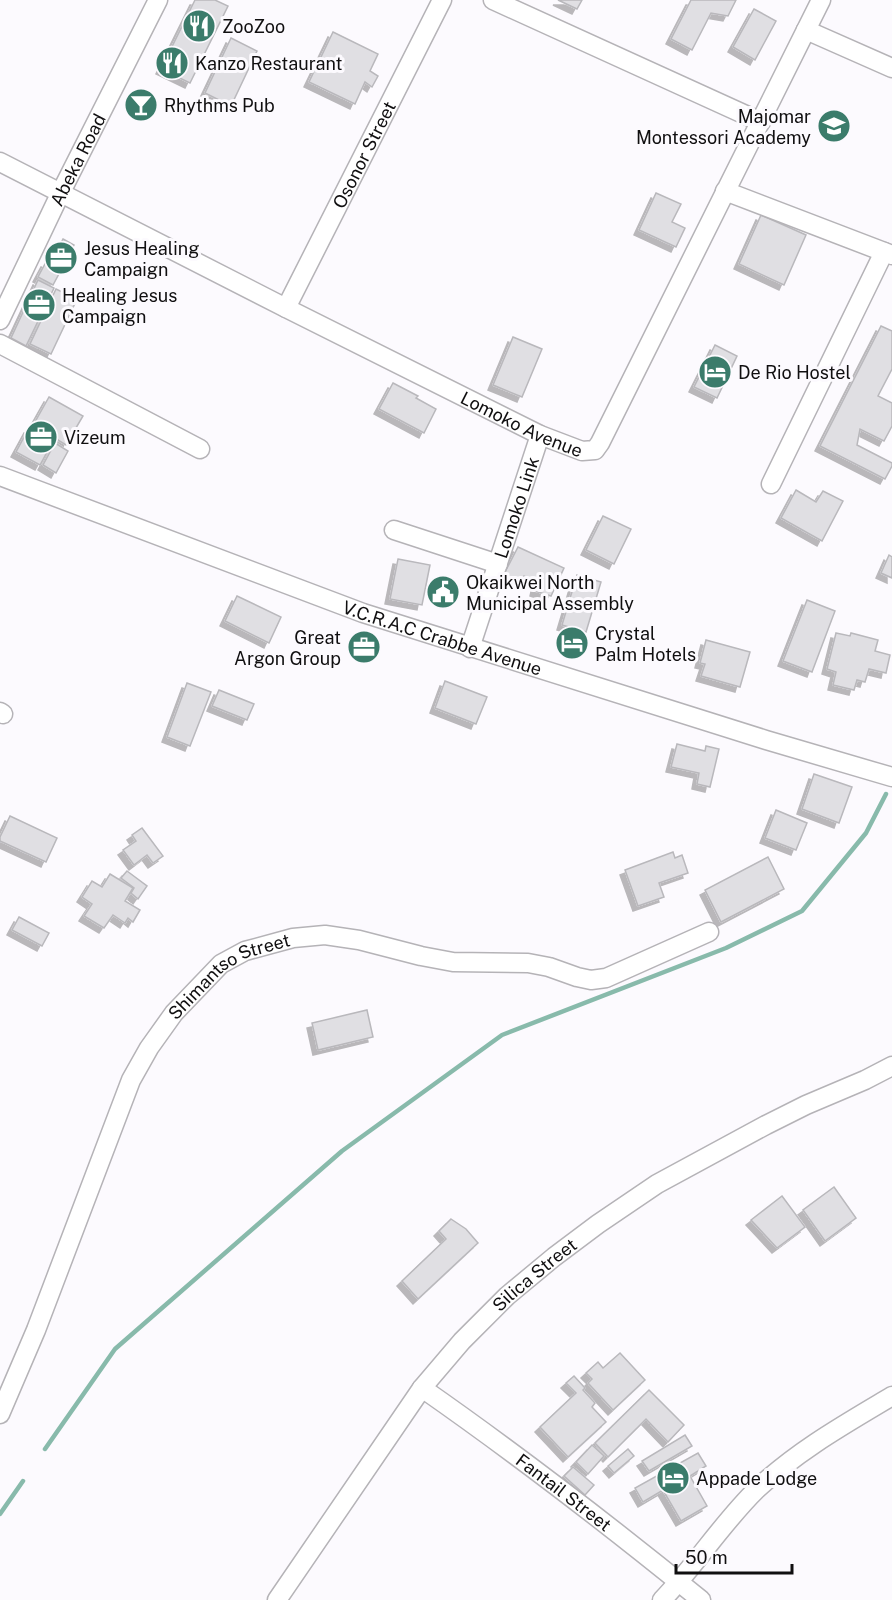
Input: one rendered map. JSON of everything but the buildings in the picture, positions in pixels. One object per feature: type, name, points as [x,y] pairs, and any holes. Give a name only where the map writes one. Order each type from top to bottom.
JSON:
[{"type":"street","name":"Abeka Road","points":[[0,320],[158,0]]},
{"type":"street","name":"Osonor Street","points":[[286,308],[442,0]]},
{"type":"street","points":[[493,0],[760,122]]},
{"type":"street","name":"Lomoko Avenue","points":[[0,162],[540,435],[582,451],[594,450],[600,443],[821,0]]},
{"type":"street","points":[[806,30],[892,68]]},
{"type":"street","points":[[725,190],[888,254],[771,484]]},
{"type":"street","points":[[0,344],[200,449]]},
{"type":"street","name":"Lomoko Link","points":[[470,648],[540,435]]},
{"type":"street","name":"V.C.R.A.C Crabbe Avenue","points":[[0,476],[363,613],[883,775]]},
{"type":"street","points":[[394,530],[498,564]]},
{"type":"street","name":"Shimantso Street","points":[[0,1414],[36,1330],[131,1080],[149,1048],[174,1013],[220,964],[245,951],[293,938],[325,935],[359,940],[453,962],[528,963],[591,980],[606,978],[709,932]]},
{"type":"street","name":"Silica Street","points":[[277,1600],[422,1388],[462,1341],[507,1296],[598,1224],[657,1184],[766,1125],[892,1066]]},
{"type":"street","name":"Fantail Street","points":[[422,1388],[541,1473],[701,1600]]},
{"type":"street","points":[[662,1600],[725,1523],[788,1461],[892,1396]]},
{"type":"waterway","points":[[45,1449],[115,1349],[342,1151],[502,1035],[726,948],[802,911],[866,833],[886,794]]},
{"type":"waterway","points":[[0,1514],[23,1481]]},
{"type":"place","name":"ZooZoo","points":[[199,26]]},
{"type":"place","name":"Kanzo Restaurant","points":[[172,63]]},
{"type":"place","name":"Rhythms Pub","points":[[141,105]]},
{"type":"place","name":"Majomar Montessori Academy","points":[[834,126]]},
{"type":"place","name":"Jesus Healing Campaign","points":[[61,258]]},
{"type":"place","name":"Healing Jesus Campaign","points":[[39,305]]},
{"type":"place","name":"De Rio Hostel","points":[[715,372]]},
{"type":"place","name":"Vizeum","points":[[41,437]]},
{"type":"place","name":"Okaikwei North Municipal Assembly","points":[[443,592]]},
{"type":"place","name":"Crystal Palm Hotels","points":[[572,643]]},
{"type":"place","name":"Great Argon Group","points":[[364,647]]},
{"type":"place","name":"Appade Lodge","points":[[673,1478]]}]
